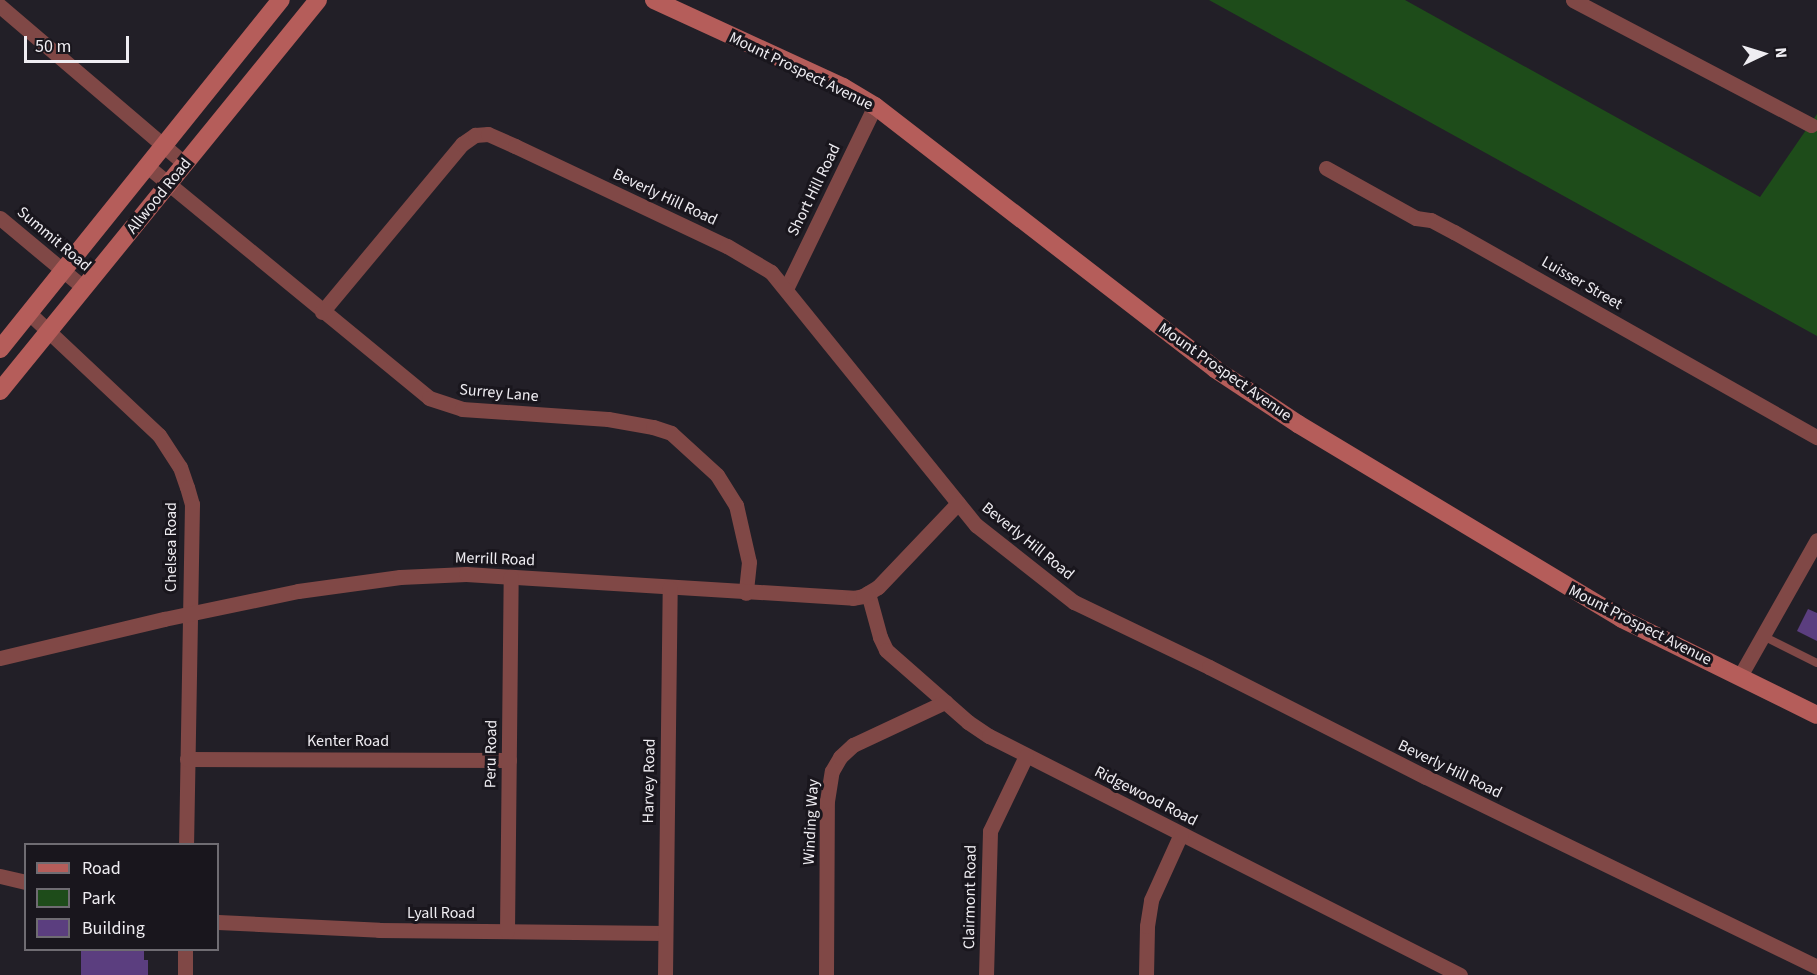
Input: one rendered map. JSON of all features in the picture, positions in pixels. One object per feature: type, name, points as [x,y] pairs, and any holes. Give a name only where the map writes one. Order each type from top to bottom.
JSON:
[{"type":"street","name":"Allwood Road","points":[[0,348],[281,0]]},
{"type":"street","name":"Allwood Road","points":[[0,391],[318,0]]},
{"type":"street","name":"Mount Prospect Avenue","points":[[654,0],[843,87],[875,106],[1215,369],[1289,418],[1592,602],[1817,716]]},
{"type":"street","points":[[1573,0],[1811,125]]},
{"type":"street","points":[[0,6],[162,147],[185,164]]},
{"type":"street","name":"Short Hill Road","points":[[786,290],[875,106]]},
{"type":"street","name":"Beverly Hill Road","points":[[322,312],[462,144],[475,135],[489,134],[727,246],[760,264],[786,290],[976,525],[1074,602],[1426,777],[1817,967]]},
{"type":"street","name":"Surrey Lane","points":[[147,166],[412,387],[444,405],[486,412],[608,419],[653,427],[671,433],[710,467],[736,505],[749,562],[746,593]]},
{"type":"street","name":"Luisser Street","points":[[1326,168],[1416,218],[1431,220],[1454,232],[1817,437]]},
{"type":"street","name":"Summit Road","points":[[0,218],[84,288]]},
{"type":"street","name":"Chelsea Road","points":[[28,313],[159,435],[180,467],[192,504],[186,843]]},
{"type":"street","name":"Merrill Road","points":[[0,658],[189,614],[361,581],[466,574],[838,599],[863,596],[897,569],[958,503]]},
{"type":"street","points":[[1740,676],[1817,540]]},
{"type":"street","name":"Peru Road","points":[[507,931],[510,577]]},
{"type":"street","name":"Harvey Road","points":[[665,975],[670,588]]},
{"type":"street","name":"Ridgewood Road","points":[[868,593],[880,637],[886,650],[982,731],[1026,756],[1460,975]]},
{"type":"street","name":"Winding Way","points":[[826,975],[827,801],[832,771],[840,757],[853,745],[945,702]]},
{"type":"street","name":"Clairmont Road","points":[[986,975],[990,831],[1026,756]]},
{"type":"street","name":"Kenter Road","points":[[187,759],[509,760]]},
{"type":"street","points":[[1146,975],[1150,900],[1181,834]]},
{"type":"street","points":[[0,876],[24,882]]},
{"type":"street","name":"Lyall Road","points":[[219,922],[379,930],[665,933]]},
{"type":"street","points":[[185,951],[185,975]]},
{"type":"lane","points":[[1763,636],[1817,663]]},
{"type":"green space","points":[[1209,0],[1405,0],[1760,197],[1817,114],[1817,336]]},
{"type":"building","points":[[1808,609],[1817,613],[1817,641],[1797,631]]},
{"type":"building","points":[[81,951],[144,951],[144,960],[148,960],[148,975],[81,975]]}]
